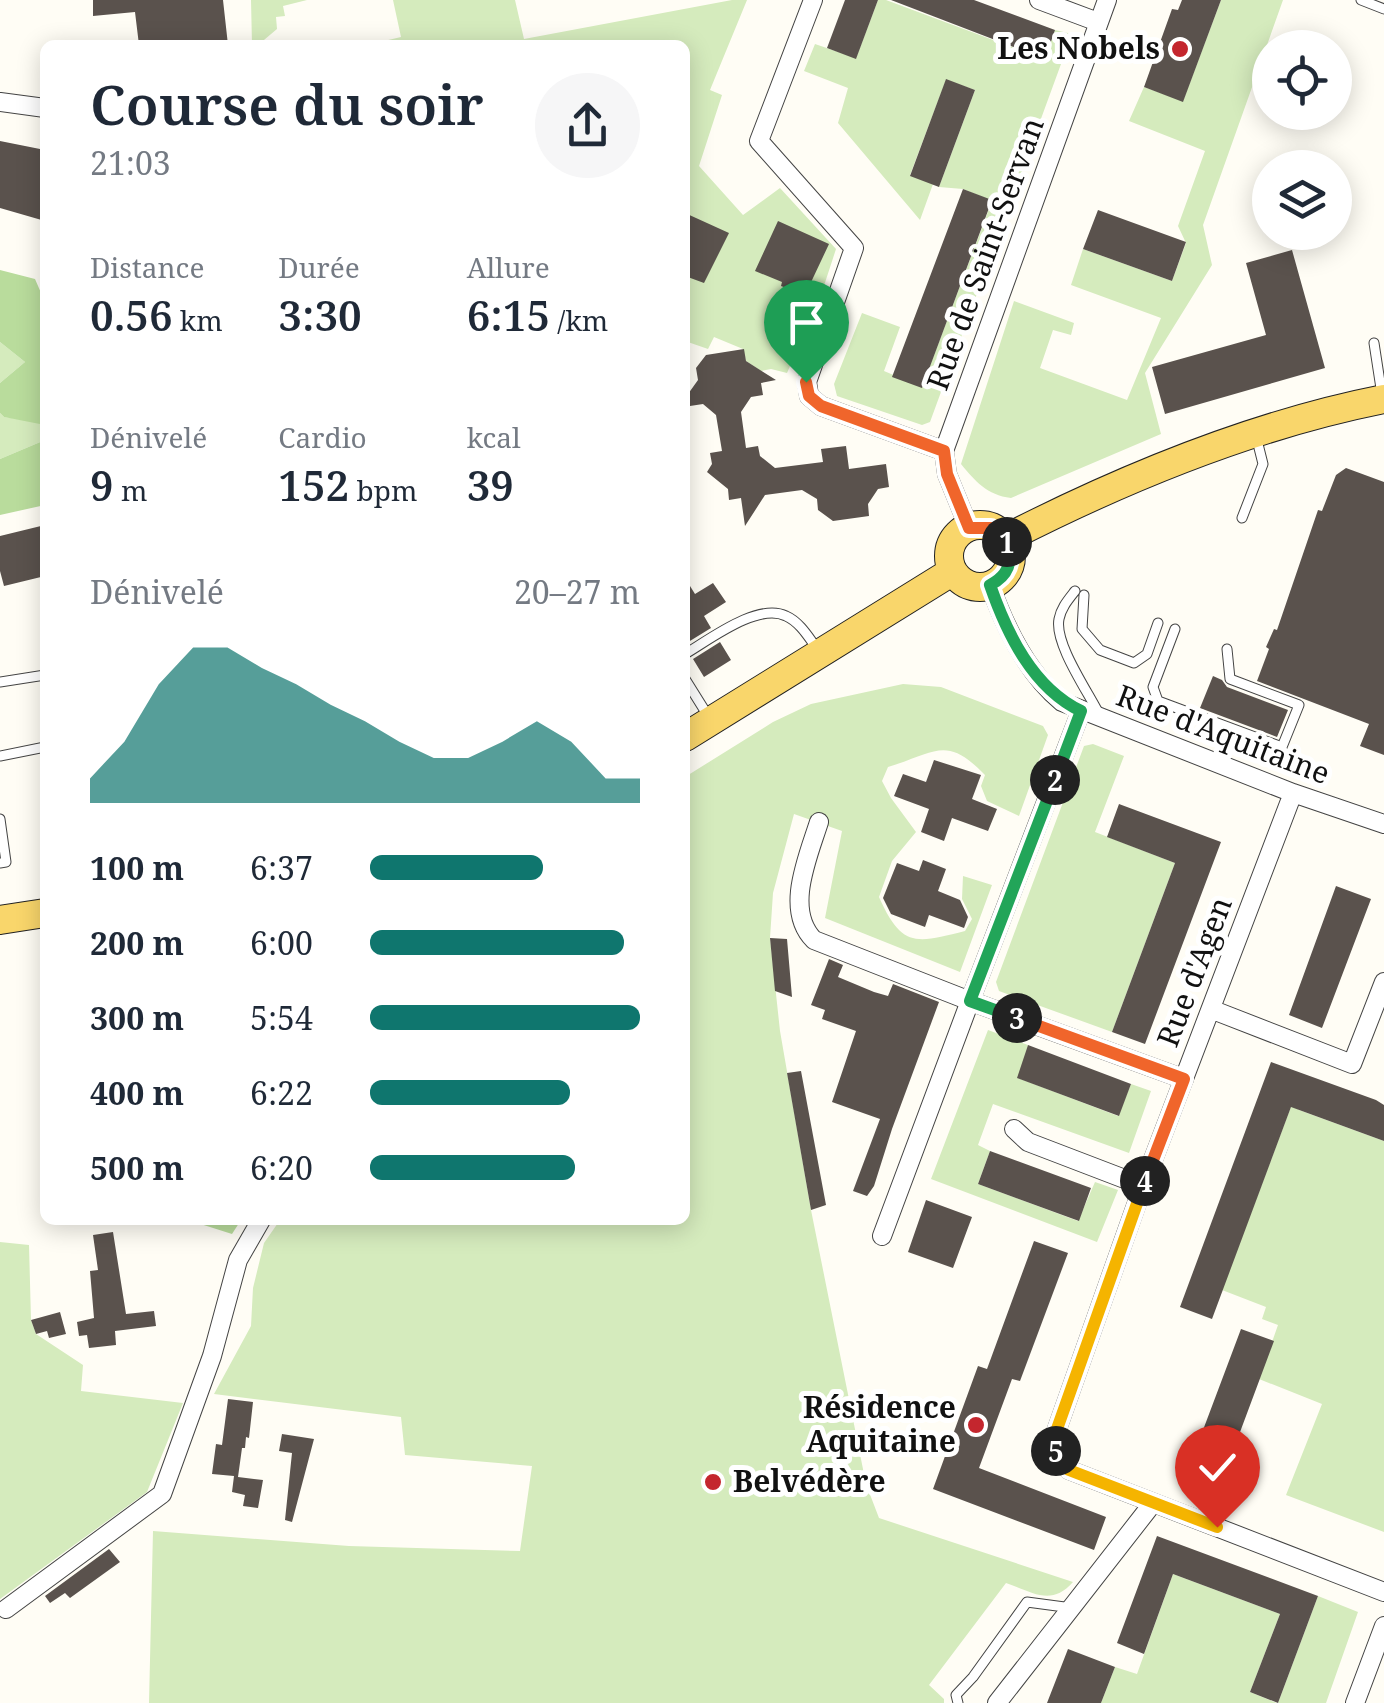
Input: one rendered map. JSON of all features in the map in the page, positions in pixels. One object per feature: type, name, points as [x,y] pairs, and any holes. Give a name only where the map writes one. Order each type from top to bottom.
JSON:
[{"type":"main road","points":[[1005,539],[1112,489],[1255,433],[1383,399]]},
{"type":"main road","points":[[969,528],[991,528],[1005,539],[1010,557],[1008,569],[990,585],[971,586],[952,572],[952,543],[969,528]]},
{"type":"main road","points":[[690,734],[952,572]]},
{"type":"main road","points":[[0,920],[40,914]]},
{"type":"street","points":[[813,0],[759,141],[854,248],[806,382],[809,396],[821,406],[944,451],[947,474],[969,528]]},
{"type":"street","points":[[1039,0],[1098,22]]},
{"type":"street","name":"Rue de Saint-Servan","points":[[944,451],[1107,0]]},
{"type":"street","points":[[0,102],[40,107]]},
{"type":"street","name":"Rue d'Aquitaine","points":[[990,585],[1032,670],[1062,702],[1293,793],[1384,824]]},
{"type":"street","points":[[882,1236],[1081,711]]},
{"type":"street","name":"Rue d'Agen","points":[[1153,1503],[1069,1470],[1052,1443],[1144,1186],[1293,793]]},
{"type":"street","points":[[820,822],[808,858],[798,918],[814,940],[1184,1079]]},
{"type":"street","points":[[1212,1010],[1352,1064],[1384,982]]},
{"type":"street","points":[[1014,1128],[1028,1142],[1144,1186]]},
{"type":"street","points":[[6,1608],[162,1494],[212,1356],[238,1260],[259,1225]]},
{"type":"street","points":[[997,1703],[1153,1503],[1384,1592]]},
{"type":"street","points":[[1355,1703],[1384,1626]]},
{"type":"lane","points":[[1361,0],[1384,9]]},
{"type":"lane","points":[[1374,343],[1383,399]]},
{"type":"lane","points":[[1242,518],[1263,464],[1255,433]]},
{"type":"lane","points":[[1102,719],[1058,628],[1065,603],[1079,593],[1082,629],[1100,650],[1134,662],[1147,654],[1158,623]]},
{"type":"lane","points":[[690,651],[739,622],[782,613],[797,623],[820,652]]},
{"type":"lane","points":[[1175,630],[1154,687],[1158,701],[1282,747],[1300,704],[1230,678],[1226,649]]},
{"type":"lane","points":[[0,682],[40,676]]},
{"type":"lane","points":[[690,687],[711,720]]},
{"type":"lane","points":[[0,756],[40,748]]},
{"type":"lane","points":[[0,819],[6,862],[0,862]]},
{"type":"lane","points":[[958,1703],[956,1695],[1026,1602],[1072,1608]]},
{"type":"green space","points":[[251,0],[307,0],[283,6],[285,16],[276,17],[277,29],[264,40],[252,40]]},
{"type":"green space","points":[[393,0],[515,0],[524,39],[747,0],[710,90],[722,95],[699,166],[743,215],[780,188],[836,249],[820,298],[787,373],[761,371],[746,361],[743,349],[714,337],[708,349],[690,343],[690,40],[388,40],[401,37]]},
{"type":"green space","points":[[878,0],[1044,59],[1055,30],[1072,34],[930,422],[922,425],[837,396],[834,384],[862,313],[900,327],[884,371],[922,387],[992,201],[963,189],[939,187],[975,90],[946,80],[910,175],[933,184],[920,220],[838,123],[848,88],[804,71],[815,44],[856,58]]},
{"type":"green space","points":[[1221,0],[1283,0],[1272,30],[1252,30],[1252,87],[1203,225],[1212,265],[1145,373],[1161,434],[1011,498],[995,494],[961,464],[1014,301],[1074,323],[1071,335],[1053,330],[1040,368],[1127,400],[1161,318],[1071,285],[1083,249],[1172,281],[1186,243],[1178,226],[1205,151],[1129,121],[1144,87],[1183,101]]},
{"type":"green space","points":[[0,270],[35,279],[40,290],[40,424],[0,413],[0,383],[25,362],[0,342]]},
{"type":"green space","points":[[0,342],[25,362],[0,383]]},
{"type":"green space","points":[[0,413],[4,417],[40,422],[40,442],[0,459]]},
{"type":"green space","points":[[40,442],[40,506],[0,515],[0,459]]},
{"type":"green space","points":[[903,684],[941,687],[1043,726],[1048,735],[1019,816],[987,801],[981,786],[985,775],[950,751],[930,752],[888,767],[882,781],[916,832],[892,861],[879,897],[895,926],[904,934],[923,939],[965,931],[972,919],[962,899],[963,876],[992,885],[960,972],[825,918],[842,831],[794,814],[773,893],[770,938],[780,1031],[811,1210],[866,1484],[879,1518],[1073,1582],[1049,1596],[1006,1583],[929,1685],[944,1703],[149,1703],[153,1531],[349,1546],[520,1551],[532,1466],[405,1455],[401,1417],[214,1394],[251,1326],[253,1288],[264,1243],[277,1225],[690,1225],[690,774],[773,722],[811,704]]},
{"type":"green space","points":[[1093,744],[1124,756],[1095,832],[1175,863],[1112,1032],[999,991],[996,982],[1084,746]]},
{"type":"green space","points":[[988,1030],[1028,1045],[1018,1078],[1118,1116],[1131,1084],[1151,1091],[1129,1153],[993,1104],[978,1145],[990,1151],[978,1184],[1078,1221],[1095,1182],[1118,1190],[1097,1242],[931,1179]]},
{"type":"green space","points":[[1292,1104],[1384,1141],[1384,1532],[1286,1495],[1322,1404],[1259,1379],[1278,1325],[1262,1319],[1266,1307],[1222,1290]]},
{"type":"green space","points":[[204,1225],[238,1225],[232,1234]]},
{"type":"green space","points":[[0,1242],[29,1245],[31,1320],[36,1334],[83,1365],[81,1391],[183,1403],[147,1492],[0,1599]]},
{"type":"green space","points":[[1173,1574],[1280,1614],[1250,1692],[1277,1703],[1101,1703],[1115,1667],[1137,1674]]},
{"type":"green space","points":[[1318,1596],[1358,1612],[1326,1703],[1278,1703]]},
{"type":"building","points":[[93,0],[223,0],[227,40],[138,40],[135,12],[93,16]]},
{"type":"building","points":[[845,0],[878,0],[856,59],[827,48]]},
{"type":"building","points":[[891,0],[974,0],[1055,30],[1045,59]]},
{"type":"building","name":"Les Nobels","points":[[1182,0],[1221,0],[1183,102],[1144,87],[1172,9],[1178,10]]},
{"type":"building","points":[[946,79],[975,90],[939,187],[910,176]]},
{"type":"building","points":[[0,141],[40,149],[40,220],[0,208]]},
{"type":"building","points":[[963,189],[992,200],[922,388],[892,377]]},
{"type":"building","points":[[1098,210],[1186,242],[1172,281],[1083,249]]},
{"type":"building","points":[[690,215],[729,233],[704,283],[690,278]]},
{"type":"building","points":[[778,221],[829,244],[805,295],[755,271]]},
{"type":"building","points":[[1292,250],[1325,368],[1165,414],[1152,367],[1266,335],[1246,263]]},
{"type":"building","points":[[744,349],[746,361],[776,380],[761,383],[763,395],[751,397],[741,412],[746,448],[758,446],[760,456],[775,468],[823,462],[821,449],[846,446],[849,469],[886,464],[889,487],[878,489],[868,504],[869,516],[833,521],[818,510],[817,499],[802,490],[765,495],[745,526],[741,498],[729,500],[728,489],[707,472],[712,464],[710,453],[722,451],[716,415],[703,404],[690,406],[690,391],[698,380],[696,368],[706,355]]},
{"type":"building","points":[[1346,468],[1384,482],[1384,755],[1360,746],[1369,724],[1257,681],[1318,510],[1322,511],[1336,475]]},
{"type":"building","points":[[40,526],[40,577],[4,586],[0,536]]},
{"type":"building","points":[[713,583],[726,602],[704,616],[711,628],[690,641],[690,586],[695,594]]},
{"type":"building","points":[[720,642],[731,660],[704,677],[693,659]]},
{"type":"building","points":[[1213,676],[1227,687],[1288,710],[1277,737],[1200,708]]},
{"type":"building","points":[[934,760],[981,775],[972,799],[997,809],[988,831],[952,818],[944,841],[921,832],[929,809],[894,796],[903,774],[926,782]]},
{"type":"building","points":[[1119,804],[1221,842],[1145,1044],[1112,1032],[1175,863],[1107,837]]},
{"type":"building","points":[[923,860],[946,869],[938,891],[960,900],[968,917],[964,928],[929,915],[925,927],[891,914],[883,898],[897,863],[919,871]]},
{"type":"building","points":[[1336,886],[1371,899],[1322,1028],[1289,1015]]},
{"type":"building","points":[[770,938],[787,939],[792,997],[775,991]]},
{"type":"building","points":[[829,959],[843,965],[838,977],[874,992],[888,996],[893,984],[939,1002],[874,1186],[867,1196],[853,1191],[880,1119],[832,1102],[856,1031],[822,1019],[825,1010],[811,1005]]},
{"type":"building","points":[[1028,1045],[1131,1084],[1119,1116],[1017,1078]]},
{"type":"building","points":[[1271,1062],[1384,1105],[1384,1141],[1291,1107],[1212,1319],[1180,1307]]},
{"type":"building","points":[[801,1071],[826,1205],[811,1210],[787,1073]]},
{"type":"building","points":[[990,1151],[1091,1188],[1079,1221],[978,1184]]},
{"type":"building","points":[[926,1200],[972,1217],[953,1268],[908,1252]]},
{"type":"building","points":[[113,1232],[126,1314],[154,1311],[156,1326],[115,1331],[116,1345],[89,1348],[87,1335],[79,1336],[77,1322],[94,1318],[90,1271],[98,1270],[93,1235]]},
{"type":"building","name":"Résidence Aquitaine","points":[[1034,1241],[1068,1253],[1020,1381],[1012,1379],[979,1468],[1106,1517],[1094,1550],[933,1489],[978,1366],[987,1369]]},
{"type":"building","points":[[60,1312],[66,1334],[49,1338],[47,1331],[36,1334],[31,1320]]},
{"type":"building","points":[[1241,1329],[1274,1341],[1227,1467],[1194,1454]]},
{"type":"building","points":[[228,1399],[253,1402],[249,1438],[246,1437],[242,1448],[238,1477],[263,1480],[258,1508],[243,1506],[245,1495],[232,1492],[234,1476],[212,1474],[216,1444],[222,1445]]},
{"type":"building","points":[[282,1434],[314,1439],[292,1522],[285,1520],[292,1453],[279,1451]]},
{"type":"building","points":[[1157,1536],[1318,1596],[1278,1703],[1250,1692],[1280,1614],[1173,1574],[1144,1654],[1117,1643]]},
{"type":"building","points":[[109,1549],[120,1562],[70,1598],[65,1593],[50,1603],[45,1596]]},
{"type":"building","points":[[1068,1649],[1115,1667],[1101,1703],[1047,1703]]},
{"type":"place","name":"Les Nobels","points":[[1180,49]]},
{"type":"place","name":"Résidence Aquitaine","points":[[976,1425]]},
{"type":"place","name":"Belvédère","points":[[713,1482]]},
{"type":"route","points":[[806,382],[809,396],[821,406],[944,451],[947,474],[969,528],[991,528],[1008,544],[1008,569],[990,585],[996,602],[1045,688],[1081,711],[970,1001],[1184,1079],[1052,1443],[1069,1470],[1217,1527]]}]
